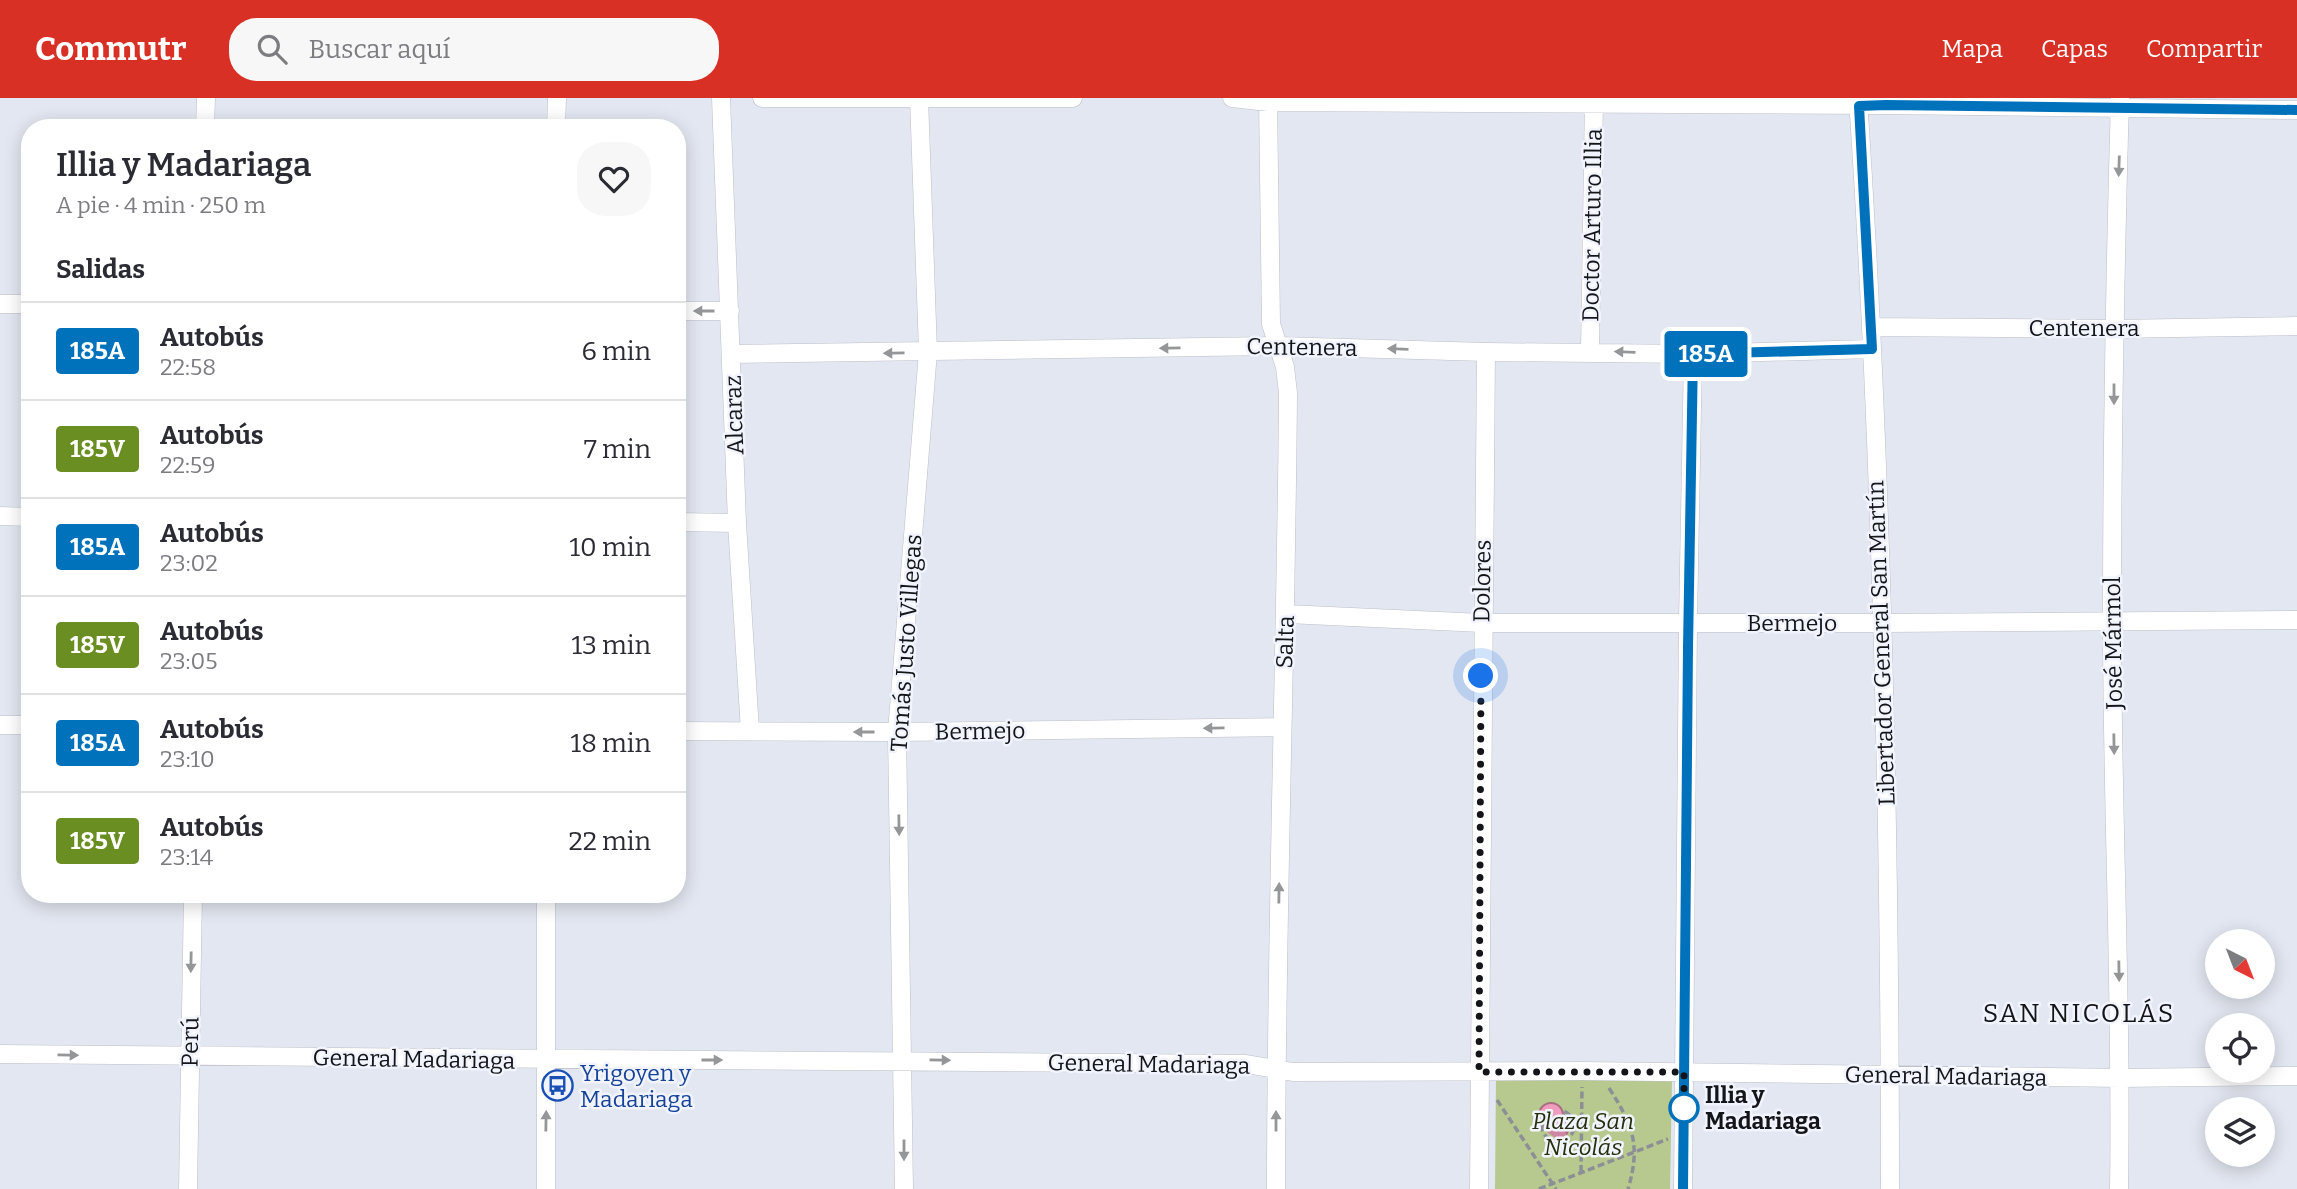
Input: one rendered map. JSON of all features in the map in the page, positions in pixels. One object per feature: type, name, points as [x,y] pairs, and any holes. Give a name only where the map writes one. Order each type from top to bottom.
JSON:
[{"type":"street","points":[[205,98],[205,119]]},
{"type":"street","points":[[556,119],[557,98]]},
{"type":"street","name":"Alcaraz","points":[[721,98],[737,523],[750,731]]},
{"type":"street","points":[[762,98],[1073,98]]},
{"type":"street","name":"Tomás Justo Villegas","points":[[904,1189],[897,732],[928,352],[919,98]]},
{"type":"street","points":[[1232,98],[2120,103],[2297,110]]},
{"type":"street","name":"Salta","points":[[1268,100],[1271,324],[1285,367],[1288,393],[1287,614],[1282,727],[1276,1189]]},
{"type":"street","name":"Doctor Arturo Illia","points":[[1590,351],[1594,101]]},
{"type":"street","name":"Libertador General San Martín","points":[[1859,102],[1882,623],[1890,1189]]},
{"type":"street","name":"José Mármol","points":[[2119,1189],[2121,1078],[2112,620],[2114,328],[2120,103]]},
{"type":"street","points":[[0,304],[21,304]]},
{"type":"street","points":[[686,311],[730,311]]},
{"type":"street","name":"Centenera","points":[[1871,327],[2297,326]]},
{"type":"street","name":"Centenera","points":[[732,354],[1278,346],[1693,354],[1872,349]]},
{"type":"street","name":"Dolores","points":[[1479,1189],[1486,352]]},
{"type":"street","points":[[1683,1189],[1693,354]]},
{"type":"street","points":[[0,516],[21,517]]},
{"type":"street","points":[[686,522],[737,523]]},
{"type":"street","name":"Bermejo","points":[[1287,614],[1482,623],[2297,620]]},
{"type":"street","points":[[0,725],[21,725]]},
{"type":"street","name":"Bermejo","points":[[686,731],[897,732],[1282,727]]},
{"type":"street","name":"Perú","points":[[188,1189],[193,903]]},
{"type":"street","points":[[546,903],[546,1189]]},
{"type":"street","name":"General Madariaga","points":[[0,1054],[1246,1064],[1276,1070],[1479,1072],[2121,1078],[2297,1076]]},
{"type":"path","points":[[1581,1172],[1581,1126],[1590,1071]]},
{"type":"path","points":[[1590,1071],[1627,1119],[1635,1142],[1635,1167],[1628,1189]]},
{"type":"path","points":[[1479,1072],[1556,1189]]},
{"type":"path","points":[[1559,1110],[1569,1114],[1574,1126],[1569,1139],[1560,1143],[1549,1140],[1542,1127],[1549,1113],[1559,1110]]},
{"type":"path","points":[[1574,1126],[1581,1126]]},
{"type":"path","points":[[1539,1189],[1684,1133]]},
{"type":"green space","name":"Plaza San Nicolás","points":[[1496,1079],[1672,1080],[1670,1189],[1495,1189]]},
{"type":"building","points":[[1551,1103],[1559,1107],[1563,1115],[1559,1123],[1551,1127],[1543,1123],[1539,1115],[1543,1107]]},
{"type":"bus line","name":"185A","points":[[1683,1189],[1693,354],[1872,349],[1859,106],[2297,110]]},
{"type":"place","name":"Yrigoyen y Madariaga","points":[[557,1086]]},
{"type":"place","name":"Illia y Madariaga","points":[[1684,1108]]},
{"type":"district","name":"SAN NICOLÁS","points":[[2079,1013]]},
{"type":"route","points":[[1481,676],[1479,1072],[1684,1072],[1684,1113],[1684,1108]]}]
